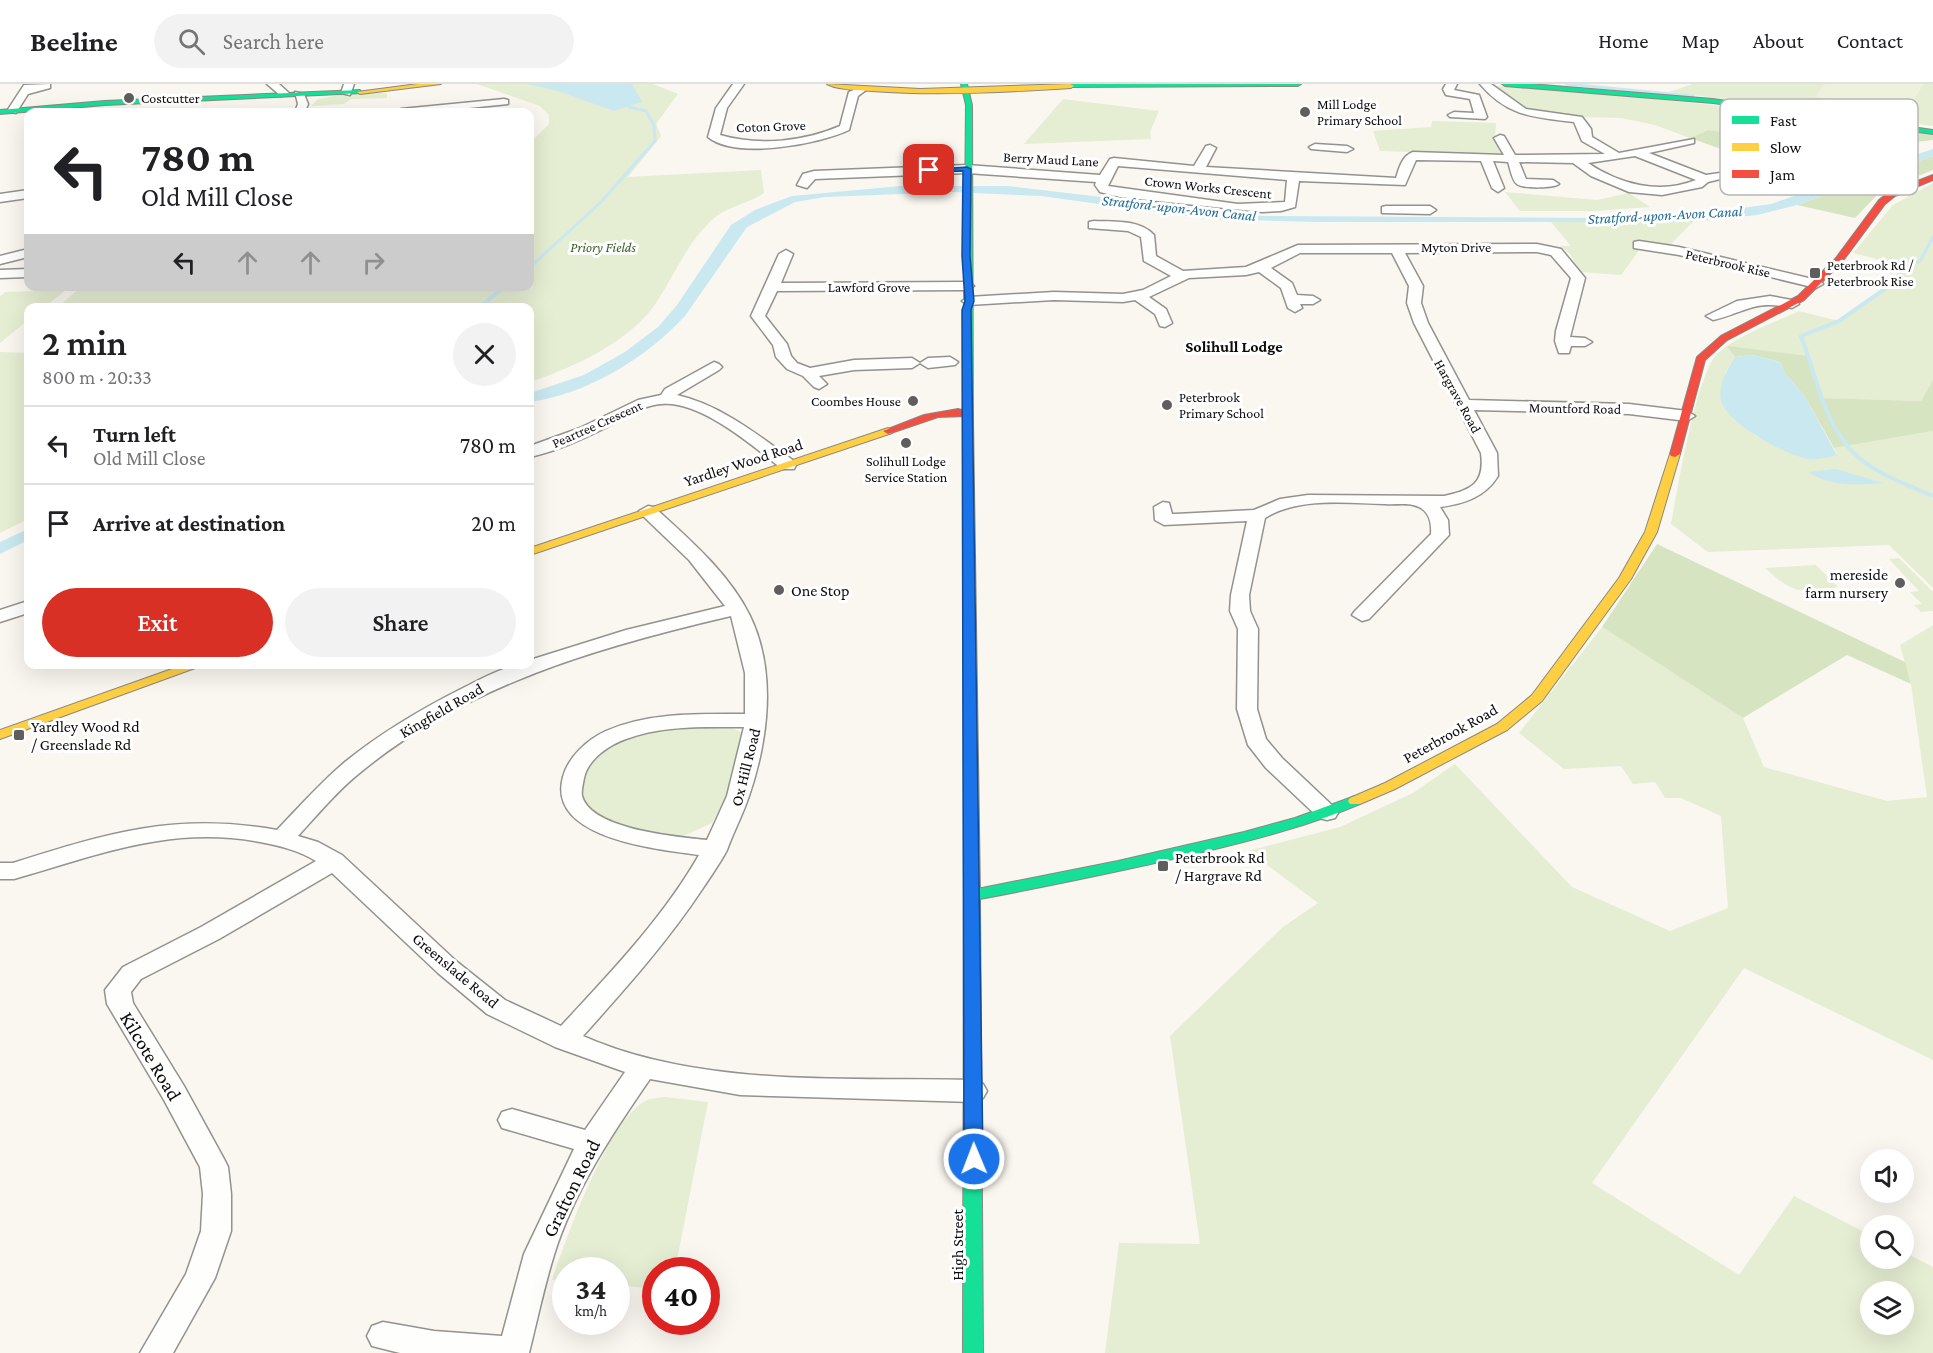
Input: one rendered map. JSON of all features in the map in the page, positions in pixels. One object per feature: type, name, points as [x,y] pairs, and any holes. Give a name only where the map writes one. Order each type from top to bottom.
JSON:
[{"type":"street","points":[[272,84],[296,100]]},
{"type":"street","points":[[155,108],[296,100],[347,88],[395,89],[438,84]]},
{"type":"street","name":"Coton Grove","points":[[739,84],[730,91],[722,104],[714,137],[735,144],[804,141],[835,133],[845,128],[853,94],[861,90]]},
{"type":"street","points":[[831,84],[861,90],[1298,84]]},
{"type":"street","points":[[1452,84],[1448,89],[1450,93],[1475,97],[1481,117],[1454,115]]},
{"type":"street","points":[[1485,84],[1511,106],[1523,112],[1578,119],[1596,118]]},
{"type":"street","points":[[1505,84],[1720,102]]},
{"type":"street","points":[[393,108],[395,89]]},
{"type":"street","name":"High Street","points":[[967,89],[967,286],[969,301],[967,310],[967,527],[972,895],[973,1353]]},
{"type":"street","points":[[4,113],[24,92]]},
{"type":"street","points":[[116,108],[296,100]]},
{"type":"street","points":[[441,108],[504,102]]},
{"type":"street","points":[[4,113],[24,112]]},
{"type":"street","points":[[4,113],[24,116]]},
{"type":"street","points":[[1578,119],[1585,129],[1586,139],[1617,157]]},
{"type":"street","points":[[1918,130],[1933,132]]},
{"type":"street","points":[[1500,138],[1521,182],[1553,184]]},
{"type":"street","points":[[1404,196],[1406,165],[1413,156],[1576,160],[1617,157],[1691,141]]},
{"type":"street","name":"Berry Maud Lane","points":[[1315,147],[1327,163],[1404,196],[1430,210]]},
{"type":"street","points":[[1198,170],[1210,148]]},
{"type":"street","name":"Berry Maud Lane","points":[[803,185],[807,177],[814,176],[967,182],[1104,178],[1114,162],[1293,176],[1327,163],[1347,149]]},
{"type":"street","points":[[1637,152],[1705,179]]},
{"type":"street","points":[[1486,158],[1498,188]]},
{"type":"street","points":[[1576,160],[1595,173],[1633,189],[1662,191],[1720,177]]},
{"type":"street","name":"Crown Works Crescent","points":[[1104,178],[1101,185],[1104,189],[1120,193],[1233,207],[1283,209],[1291,204],[1293,176]]},
{"type":"street","name":"Peterbrook Road","points":[[1918,183],[1933,177]]},
{"type":"street","points":[[0,198],[24,195]]},
{"type":"street","name":"Peterbrook Road","points":[[972,895],[1128,865],[1257,834],[1327,813],[1390,786],[1502,727],[1537,698],[1584,639],[1602,608],[1625,579],[1651,532],[1687,416],[1700,359],[1724,338],[1792,304],[1816,284],[1854,242],[1867,219],[1891,195]]},
{"type":"street","name":"Berry Maud Lane","points":[[1386,210],[1404,196]]},
{"type":"street","points":[[1094,225],[1126,226],[1140,230],[1147,235],[1149,258],[1182,276]]},
{"type":"street","name":"Peterbrook Rise","points":[[1639,245],[1679,251],[1816,284]]},
{"type":"street","name":"Hargrave Road","points":[[1257,516],[1263,509],[1283,502],[1306,500],[1414,500],[1424,504],[1466,495],[1483,488],[1491,474],[1489,453],[1421,323],[1414,303],[1416,286],[1396,247]]},
{"type":"street","name":"Myton Drive","points":[[969,301],[1138,295],[1182,276],[1216,271],[1246,271],[1261,267],[1298,249],[1517,247],[1556,252],[1578,278],[1576,291],[1566,313],[1563,345],[1585,342]]},
{"type":"street","points":[[0,260],[24,254]]},
{"type":"street","points":[[765,266],[783,260],[758,316],[780,344],[784,357],[792,366],[814,378],[854,365],[912,363]]},
{"type":"street","points":[[1261,267],[1287,286],[1293,304],[1313,300]]},
{"type":"street","points":[[0,274],[24,273]]},
{"type":"street","name":"Lawford Grove","points":[[772,287],[967,286]]},
{"type":"street","points":[[1138,295],[1161,312],[1164,323]]},
{"type":"street","points":[[1713,316],[1736,306],[1775,295],[1792,304]]},
{"type":"street","points":[[928,363],[950,362]]},
{"type":"street","name":"Peartree Crescent","points":[[666,399],[670,392],[715,368]]},
{"type":"street","name":"Peartree Crescent","points":[[534,450],[585,431],[650,401],[666,399],[716,416],[747,433],[788,465]]},
{"type":"street","name":"Mountford Road","points":[[1463,405],[1629,410],[1687,416]]},
{"type":"street","name":"Yardley Wood Road","points":[[534,551],[932,416],[959,411],[968,413]]},
{"type":"street","points":[[1362,615],[1440,535],[1440,519],[1435,509],[1424,504]]},
{"type":"street","points":[[1163,507],[1164,519],[1187,520],[1220,513],[1257,516],[1240,595],[1240,611],[1248,629],[1246,709],[1256,740],[1274,763],[1327,813]]},
{"type":"street","name":"Ox Hill Road","points":[[564,1040],[642,953],[685,899],[716,849],[732,816],[743,784],[757,720],[757,689],[753,661],[747,634],[736,609],[699,557],[648,511]]},
{"type":"street","points":[[0,616],[24,608]]},
{"type":"street","name":"Kingfield Road","points":[[534,663],[618,636],[736,609]]},
{"type":"street","points":[[0,735],[186,669]]},
{"type":"street","name":"Kingfield Road","points":[[282,838],[351,768],[379,748],[422,719],[487,684],[521,669]]},
{"type":"street","points":[[716,849],[620,833],[596,824],[579,812],[571,797],[570,785],[585,757],[617,734],[655,725],[757,720]]},
{"type":"street","name":"Greenslade Road","points":[[0,872],[14,871],[77,850],[149,833],[196,830],[238,831],[282,838],[310,848],[334,861],[447,967],[496,1007],[564,1040],[643,1067],[740,1084],[973,1091]]},
{"type":"street","name":"Kilcote Road","points":[[156,1353],[200,1278],[216,1231],[217,1194],[214,1167],[174,1093],[120,1004],[118,990],[132,973],[210,933],[334,861]]},
{"type":"street","name":"Grafton Road","points":[[512,1352],[528,1305],[539,1254],[591,1143],[643,1067]]},
{"type":"street","points":[[512,1120],[591,1143]]},
{"type":"street","points":[[383,1336],[434,1346],[512,1352]]},
{"type":"green space","name":"Priory Fields","points":[[477,84],[653,84],[678,94],[656,124],[661,136],[628,177],[761,170],[764,193],[724,211],[703,229],[688,249],[656,303],[631,330],[599,352],[564,369],[534,380],[534,303],[63,303],[76,291],[534,291],[534,139],[549,124],[549,115],[540,106]]},
{"type":"green space","points":[[1693,84],[1933,84],[1933,126],[1918,124],[1918,99],[1723,99],[1669,92]]},
{"type":"green space","points":[[1825,84],[1924,84],[1915,99],[1815,97]]},
{"type":"green space","points":[[1497,86],[1612,94],[1720,106],[1720,132],[1708,130],[1690,138],[1655,125],[1621,118],[1581,117],[1521,108]]},
{"type":"green space","points":[[383,93],[387,94],[387,98],[351,99],[344,104],[311,106],[318,99],[346,94]]},
{"type":"green space","points":[[1063,99],[1159,111],[1150,132],[1151,139],[1024,144]]},
{"type":"green space","points":[[1432,121],[1496,123],[1495,139],[1502,155],[1380,151],[1373,131],[1431,127]]},
{"type":"green space","points":[[1708,130],[1720,132],[1720,149],[1690,138]]},
{"type":"green space","points":[[1918,132],[1933,134],[1933,140],[1918,142]]},
{"type":"green space","points":[[1933,156],[1933,170],[1918,176],[1918,161]]},
{"type":"green space","points":[[1933,183],[1933,380],[1921,401],[1821,398],[1809,356],[1728,347],[1735,357],[1725,373],[1754,435],[1787,451],[1837,454],[1834,448],[1933,431],[1933,495],[1929,496],[1933,499],[1933,588],[1889,545],[1708,552],[1671,524],[1695,407],[1710,365],[1726,346],[1768,324],[1799,311],[1839,321],[1890,286],[1905,266],[1853,253],[1893,205],[1911,195],[1918,195],[1918,191]]},
{"type":"green space","points":[[1505,192],[1597,200],[1629,193],[1650,207],[1594,211],[1520,211]]},
{"type":"green space","points":[[1825,195],[1877,195],[1855,218],[1797,205]]},
{"type":"green space","points":[[1551,222],[1693,222],[1669,246],[1640,249],[1621,275],[1580,272],[1570,254],[1560,246],[1571,246]]},
{"type":"green space","points":[[65,291],[50,303],[24,303],[24,323],[0,343],[0,296],[6,292]]},
{"type":"green space","points":[[1727,346],[1809,356],[1822,398],[1921,401],[1933,380],[1933,431],[1834,448],[1805,397],[1784,372],[1780,362],[1752,355],[1735,357]]},
{"type":"green space","points":[[0,352],[24,353],[24,521],[0,533]]},
{"type":"green space","points":[[1657,544],[1905,662],[1911,684],[1847,655],[1743,718],[1602,627]]},
{"type":"green space","points":[[1899,558],[1933,592],[1933,611],[1921,612],[1914,605],[1922,604],[1910,592],[1919,591],[1889,559]]},
{"type":"green space","points":[[1816,565],[1838,587],[1815,591],[1798,590],[1783,583],[1765,568]]},
{"type":"green space","points":[[1933,625],[1933,1060],[1744,968],[1592,1183],[1739,1275],[1794,1196],[1860,1230],[1860,1269],[1914,1269],[1914,1257],[1933,1267],[1933,1353],[1105,1353],[1119,1243],[1200,1244],[1170,1036],[1283,927],[1318,903],[1248,851],[1340,827],[1413,793],[1455,764],[1572,887],[1670,931],[1728,908],[1721,816],[1681,798],[1665,798],[1655,782],[1633,784],[1621,766],[1564,769],[1519,733],[1602,627],[1743,718],[1764,767],[1887,801],[1927,797],[1911,684],[1900,645]]},
{"type":"green space","points":[[724,725],[746,734],[735,780],[712,823],[679,838],[620,828],[599,819],[584,805],[578,786],[582,772],[604,749],[636,734]]},
{"type":"green space","points":[[665,1097],[708,1102],[678,1257],[642,1257],[642,1288],[630,1286],[630,1257],[560,1257],[590,1182],[618,1130],[633,1111],[647,1100]]},
{"type":"water","points":[[528,84],[632,84],[642,102],[614,111],[558,91]]},
{"type":"water","points":[[1933,149],[1933,156],[1918,161],[1918,154]]},
{"type":"water","points":[[900,186],[1008,186],[1263,216],[1599,218],[1691,215],[1771,204],[1798,195],[1825,195],[1757,215],[1693,222],[1318,222],[1208,219],[1041,196],[952,192],[825,197],[795,202],[747,227],[685,316],[669,332],[633,360],[594,383],[551,398],[534,401],[534,392],[584,375],[625,352],[658,327],[677,305],[731,225],[755,210],[792,196]]},
{"type":"water","points":[[1752,355],[1780,362],[1784,372],[1805,397],[1837,455],[1813,459],[1800,457],[1759,437],[1734,419],[1725,409],[1720,394],[1726,372],[1735,357]]},
{"type":"water","points":[[1836,469],[1883,483],[1835,483],[1808,472]]},
{"type":"waterway","points":[[1566,84],[1693,96]]},
{"type":"waterway","points":[[534,263],[600,203],[655,141],[654,125],[646,111],[629,107]]},
{"type":"waterway","points":[[1890,285],[1903,269],[1920,261],[1933,237]]},
{"type":"waterway","points":[[1892,284],[1839,321],[1801,336],[1829,416],[1846,445],[1875,469],[1933,496]]},
{"type":"waterway","points":[[485,303],[499,291]]},
{"type":"waterway","name":"Stratford-upon-Avon Canal","points":[[0,549],[24,536]]},
{"type":"traffic: fast","points":[[964,84],[969,105],[968,420]]},
{"type":"traffic: fast","points":[[1071,86],[1298,84]]},
{"type":"traffic: fast","points":[[1505,84],[1720,102]]},
{"type":"traffic: fast","points":[[47,108],[105,103],[360,92]]},
{"type":"traffic: fast","points":[[0,112],[24,110]]},
{"type":"traffic: fast","points":[[1918,130],[1933,132]]},
{"type":"traffic: fast","points":[[972,895],[1118,866],[1262,832],[1355,801]]},
{"type":"traffic: fast","points":[[972,895],[973,1353]]},
{"type":"traffic: slow","points":[[360,92],[438,84]]},
{"type":"traffic: slow","points":[[830,84],[920,91],[981,91],[1071,86]]},
{"type":"traffic: slow","points":[[968,420],[972,895]]},
{"type":"traffic: slow","points":[[534,551],[888,431]]},
{"type":"traffic: slow","points":[[1355,801],[1390,786],[1502,727],[1537,698],[1625,579],[1651,532],[1675,454]]},
{"type":"traffic: slow","points":[[0,735],[186,669]]},
{"type":"traffic: jam","points":[[1918,183],[1933,177]]},
{"type":"traffic: jam","points":[[1675,454],[1700,359],[1724,338],[1801,298],[1839,260],[1882,202],[1891,195]]},
{"type":"traffic: jam","points":[[888,431],[938,414],[968,413]]},
{"type":"place","name":"Costcutter","points":[[129,98]]},
{"type":"place","name":"Mill Lodge Primary School","points":[[1305,112]]},
{"type":"place","name":"Peterbrook Rd / Peterbrook Rise","points":[[1815,273]]},
{"type":"place","name":"Coombes House","points":[[913,401]]},
{"type":"place","name":"Peterbrook Primary School","points":[[1167,405]]},
{"type":"place","name":"Solihull Lodge Service Station","points":[[906,443]]},
{"type":"place","name":"mereside farm nursery","points":[[1900,583]]},
{"type":"place","name":"One Stop","points":[[779,590]]},
{"type":"place","name":"Yardley Wood Rd / Greenslade Rd","points":[[19,735]]},
{"type":"place","name":"Peterbrook Rd / Hargrave Rd","points":[[1163,866]]},
{"type":"district","name":"Solihull Lodge","points":[[1234,346]]},
{"type":"route","points":[[929,170],[967,169],[966,256],[969,301],[967,310],[967,527],[974,1159]]}]
